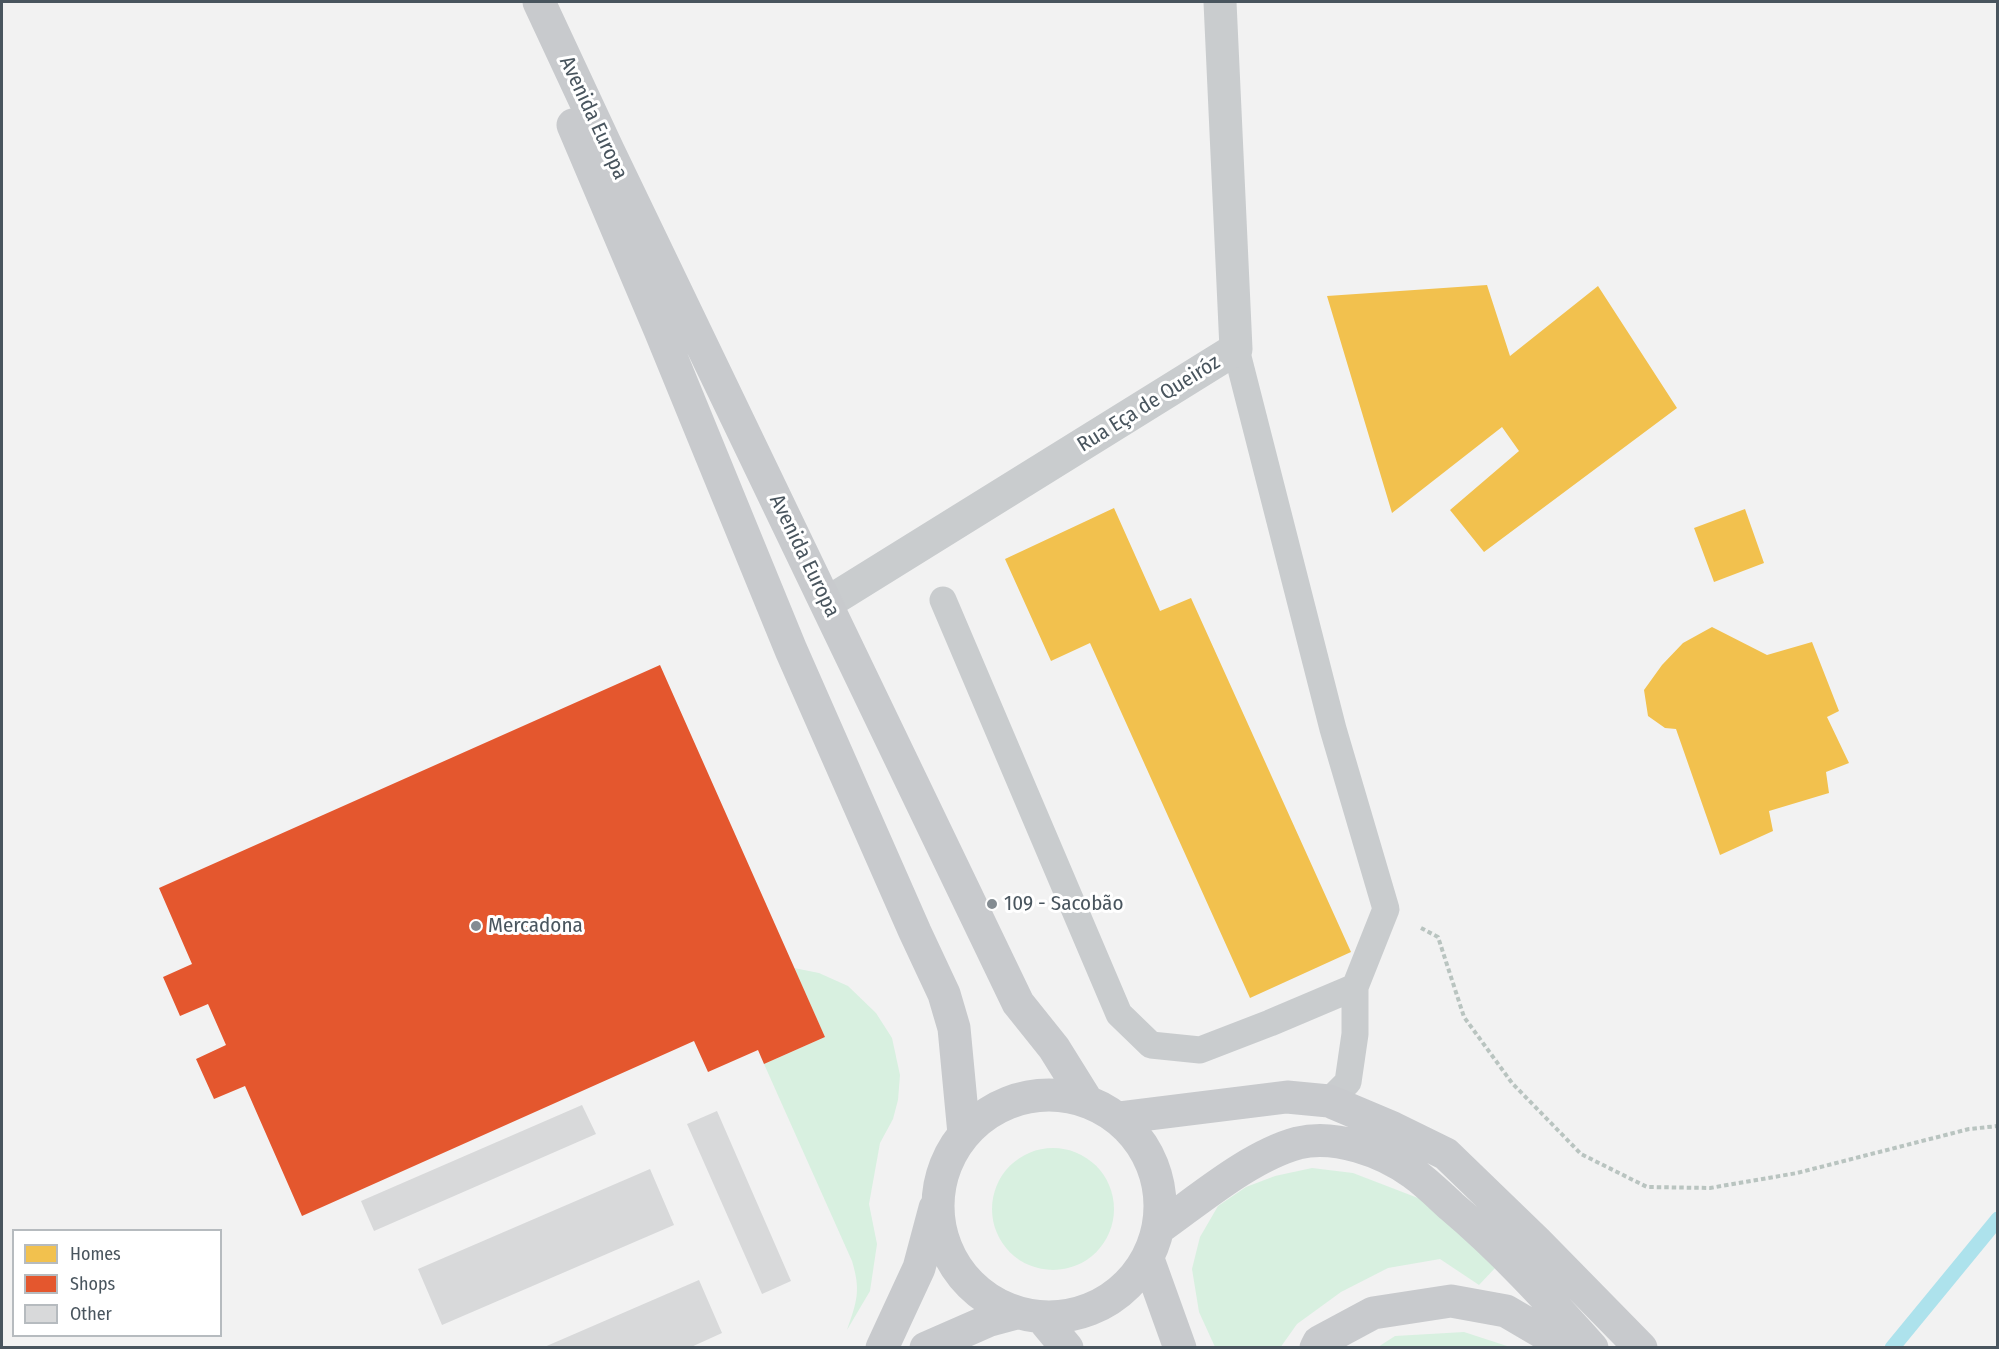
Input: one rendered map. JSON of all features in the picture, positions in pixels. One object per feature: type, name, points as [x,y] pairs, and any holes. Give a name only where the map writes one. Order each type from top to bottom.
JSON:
[{"type":"main road","name":"Avenida Europa","points":[[529,2],[578,137],[665,341],[791,650],[944,994],[954,1028],[964,1134]]},
{"type":"main road","name":"Avenida Europa","points":[[539,2],[613,161],[1018,1003],[1054,1048],[1087,1101]]},
{"type":"main road","name":"Avenida Europa","points":[[1029,1316],[1066,1317],[1099,1307],[1126,1287],[1148,1259],[1159,1228],[1161,1207],[1154,1167],[1133,1132],[1118,1118],[1087,1101],[1059,1095],[1030,1096],[995,1109],[978,1120],[964,1134],[948,1159],[937,1200],[939,1228],[948,1254],[965,1280],[984,1297],[1029,1316],[1067,1347]]},
{"type":"main road","points":[[1118,1118],[1287,1097],[1329,1101],[1394,1128],[1446,1155],[1536,1241],[1641,1347]]},
{"type":"main road","points":[[1159,1228],[1268,1153],[1300,1143],[1343,1142],[1383,1156],[1413,1173],[1474,1225],[1533,1282],[1592,1347]]},
{"type":"main road","points":[[882,1347],[918,1268],[937,1200]]},
{"type":"main road","points":[[1148,1259],[1180,1347]]},
{"type":"main road","points":[[1316,1347],[1319,1342],[1373,1313],[1451,1301],[1506,1311],[1569,1347]]},
{"type":"main road","points":[[926,1347],[990,1320],[1029,1316]]},
{"type":"street","name":"Rua Eça de Queiróz","points":[[826,603],[1236,349],[1220,2]]},
{"type":"lane","points":[[1236,349],[1333,729],[1386,909],[1355,987],[1355,1034],[1348,1082],[1329,1101]]},
{"type":"lane","points":[[943,600],[1119,1014],[1151,1045],[1200,1050],[1355,987]]},
{"type":"path","points":[[1386,909],[1438,937],[1464,1017],[1512,1083],[1581,1154],[1647,1187],[1710,1188],[1797,1173],[1969,1129],[1998,1126]]},
{"type":"green space","points":[[794,968],[819,973],[848,986],[876,1013],[892,1038],[900,1075],[898,1100],[893,1119],[880,1143],[869,1204],[877,1244],[870,1291],[847,1330],[857,1296],[852,1261],[764,1064],[825,1037]]},
{"type":"green space","points":[[1053,1148],[1076,1153],[1096,1166],[1109,1186],[1114,1209],[1109,1232],[1096,1252],[1076,1265],[1053,1270],[1030,1265],[1010,1252],[997,1232],[992,1209],[997,1186],[1010,1166],[1030,1153]]},
{"type":"green space","points":[[1312,1168],[1353,1173],[1431,1203],[1496,1267],[1479,1285],[1440,1259],[1388,1268],[1341,1292],[1297,1324],[1280,1348],[1215,1347],[1199,1312],[1192,1269],[1200,1237],[1218,1206],[1246,1187],[1275,1176]]},
{"type":"green space","points":[[1464,1332],[1510,1347],[1378,1347],[1395,1336]]},
{"type":"building: Homes","points":[[1487,285],[1510,356],[1598,286],[1677,408],[1484,552],[1450,510],[1519,451],[1502,427],[1392,513],[1327,296]]},
{"type":"building: Homes","points":[[1114,508],[1160,611],[1191,598],[1351,952],[1250,998],[1090,643],[1051,661],[1005,559]]},
{"type":"building: Homes","points":[[1745,509],[1764,563],[1714,582],[1694,528]]},
{"type":"building: Homes","points":[[1712,627],[1767,655],[1812,642],[1839,711],[1827,717],[1849,763],[1826,772],[1829,793],[1769,811],[1773,831],[1720,855],[1676,729],[1665,728],[1648,716],[1644,690],[1662,665],[1683,643]]},
{"type":"building: Shops","name":"Mercadona","points":[[660,665],[825,1037],[764,1064],[758,1050],[708,1072],[694,1041],[302,1216],[245,1086],[214,1099],[196,1059],[226,1045],[208,1004],[180,1016],[163,977],[192,964],[159,888]]},
{"type":"building: Other","points":[[582,1105],[596,1134],[374,1231],[361,1201]]},
{"type":"building: Other","points":[[717,1111],[791,1281],[762,1294],[687,1124]]},
{"type":"building: Other","points":[[650,1169],[674,1225],[442,1325],[418,1269]]},
{"type":"building: Other","points":[[699,1280],[722,1333],[689,1348],[542,1348]]},
{"type":"waterway","points":[[1892,1348],[1998,1219]]},
{"type":"place","name":"109 - Sacobão","points":[[992,904]]},
{"type":"place","name":"Mercadona","points":[[476,926]]}]
